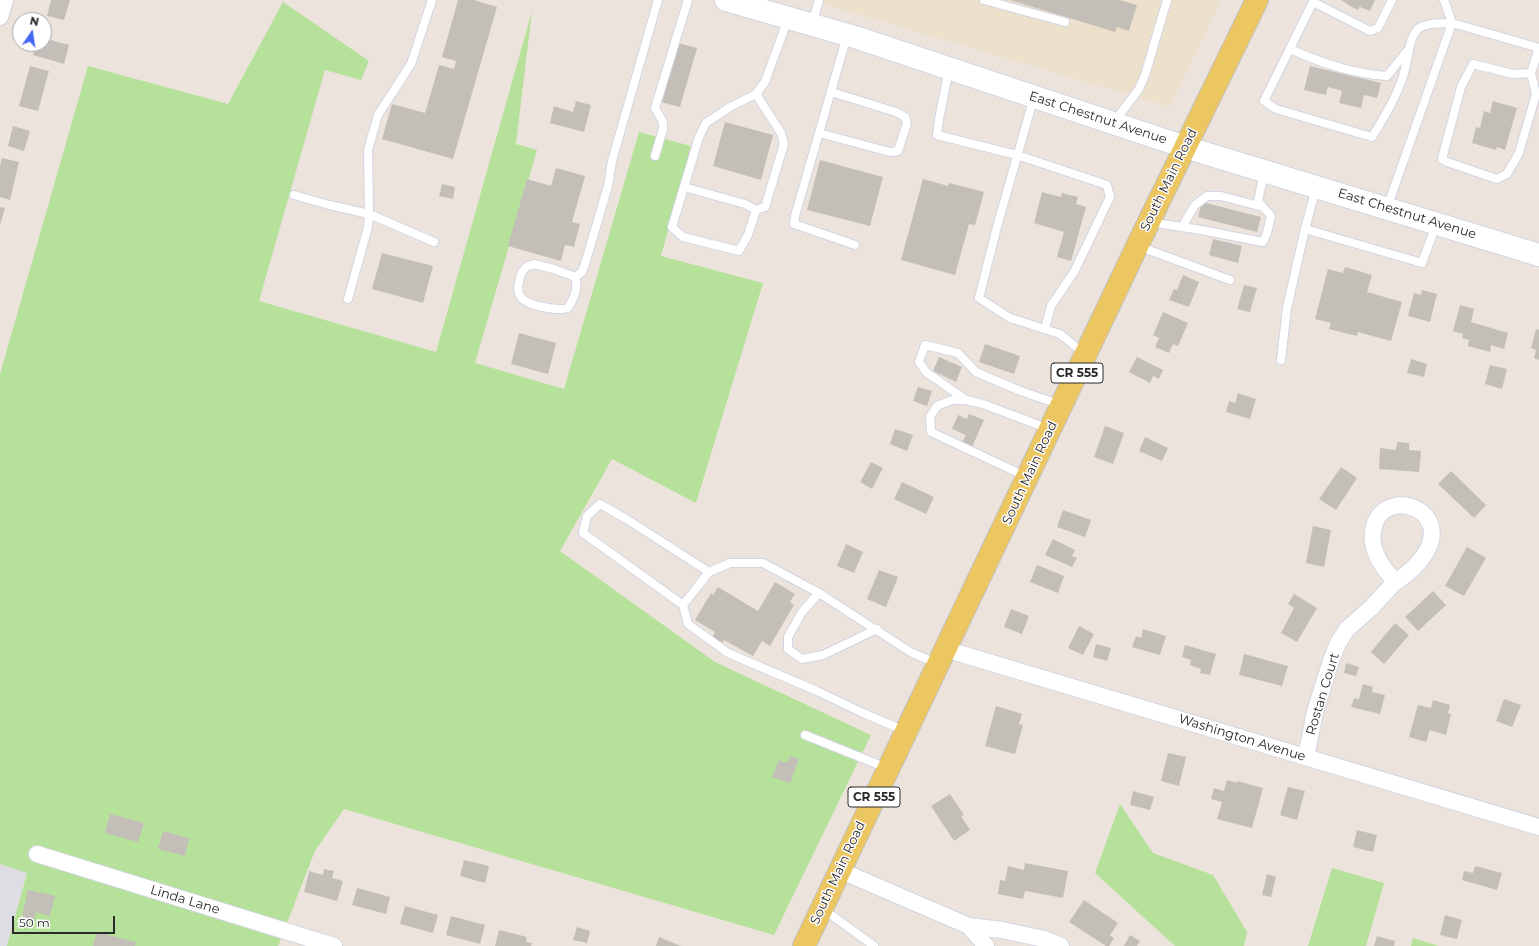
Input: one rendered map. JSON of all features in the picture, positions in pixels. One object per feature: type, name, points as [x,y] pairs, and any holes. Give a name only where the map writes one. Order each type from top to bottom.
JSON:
[{"type":"main road","name":"South Main Road","points":[[804,946],[1137,246],[1257,0]]},
{"type":"street","points":[[0,17],[5,0]]},
{"type":"street","name":"East Chestnut Avenue","points":[[726,0],[847,35],[1264,172],[1539,254]]},
{"type":"street","name":"Rostan Court","points":[[1306,758],[1315,712],[1338,643],[1347,629],[1396,582],[1405,576],[1422,560],[1430,544],[1432,536],[1430,524],[1425,515],[1417,509],[1406,505],[1398,505],[1381,513],[1374,526],[1372,539],[1376,553],[1385,570],[1396,582]]},
{"type":"street","name":"Washington Avenue","points":[[942,656],[1306,758],[1539,827]]},
{"type":"street","name":"Linda Lane","points":[[36,854],[334,946]]},
{"type":"street","points":[[839,870],[969,926],[1002,930],[1044,939],[1061,946]]},
{"type":"street","points":[[969,926],[986,946]]},
{"type":"lane","points":[[348,299],[368,227],[368,150],[378,115],[411,64],[432,0]]},
{"type":"lane","points":[[574,277],[582,272],[585,264],[608,186],[612,161],[658,0]]},
{"type":"lane","points":[[655,156],[663,128],[663,122],[655,108],[688,0]]},
{"type":"lane","points":[[812,24],[819,0]]},
{"type":"lane","points":[[984,0],[1065,22]]},
{"type":"lane","points":[[1113,123],[1139,89],[1145,76],[1166,0]]},
{"type":"lane","points":[[1392,0],[1378,28],[1370,31],[1314,1],[1264,101],[1276,109],[1372,137],[1392,105],[1406,66],[1409,49],[1414,36],[1420,28],[1432,24],[1452,23],[1539,48],[1531,73],[1536,94],[1519,152],[1507,174],[1497,179],[1442,159],[1461,87],[1473,64],[1513,74],[1531,73]]},
{"type":"lane","points":[[1386,208],[1452,23],[1444,0]]},
{"type":"lane","points":[[756,210],[748,236],[739,251],[683,237],[672,227],[699,137],[706,123],[756,94],[765,82],[788,18]]},
{"type":"lane","points":[[847,35],[794,224],[855,245]]},
{"type":"lane","points":[[1290,49],[1318,62],[1370,75],[1387,76],[1409,49]]},
{"type":"lane","points":[[949,68],[937,135],[1017,155],[1107,184],[1110,196],[1074,272],[1052,306],[1045,329]]},
{"type":"lane","points":[[819,133],[890,152],[898,151],[907,123],[905,117],[896,112],[831,92]]},
{"type":"lane","points":[[684,187],[745,204],[756,210],[765,207],[784,144],[781,133],[756,94]]},
{"type":"lane","points":[[1034,97],[997,227],[979,298],[1010,318],[1060,334],[1086,355]]},
{"type":"lane","points":[[1150,222],[1263,242],[1267,233],[1270,216],[1258,201],[1264,172]]},
{"type":"lane","points":[[1281,360],[1287,308],[1316,187]]},
{"type":"lane","points":[[294,195],[369,214],[434,242]]},
{"type":"lane","points":[[1182,227],[1195,205],[1207,196],[1221,196],[1263,207]]},
{"type":"lane","points":[[1305,229],[1422,263],[1436,223]]},
{"type":"lane","points":[[1137,246],[1230,280]]},
{"type":"lane","points":[[534,264],[554,269],[574,277],[577,283],[574,296],[568,308],[561,310],[528,303],[521,298],[519,293],[523,270],[534,264]]},
{"type":"lane","points":[[966,400],[926,372],[919,362],[925,345],[958,353],[976,372],[1018,390],[1062,405]]},
{"type":"lane","points":[[1028,477],[931,432],[930,417],[937,406],[952,400],[966,400],[983,404],[1050,429]]},
{"type":"lane","points":[[709,572],[628,520],[600,504],[587,516],[583,533],[683,605],[688,624],[728,653],[762,666],[905,732]]},
{"type":"lane","points":[[683,605],[709,572],[730,563],[763,563],[819,593],[912,653],[942,656]]},
{"type":"lane","points":[[819,593],[802,612],[788,637],[788,649],[802,659],[824,655],[877,629]]},
{"type":"lane","points":[[805,734],[888,769]]},
{"type":"lane","points":[[822,908],[874,946]]},
{"type":"shaded area","points":[[810,0],[1221,0],[1170,107]]},
{"type":"shaded area","points":[[0,864],[27,872],[7,946],[0,946]]},
{"type":"green space","points":[[283,2],[369,61],[361,80],[325,70],[259,301],[436,352],[532,11],[516,144],[537,150],[475,363],[564,389],[639,132],[691,146],[661,256],[763,283],[696,503],[612,459],[560,551],[715,662],[871,735],[774,935],[344,809],[315,851],[278,946],[7,946],[27,873],[0,864],[0,374],[88,66],[228,104]]},
{"type":"green space","points":[[1120,804],[1153,853],[1213,875],[1247,932],[1244,946],[1175,946],[1095,873]]},
{"type":"green space","points":[[1332,868],[1384,883],[1366,946],[1308,946]]},
{"type":"green space","points":[[1413,938],[1439,946],[1411,946]]},
{"type":"building","points":[[51,0],[70,0],[64,20],[52,17],[52,12],[48,12]]},
{"type":"building","points":[[458,0],[474,0],[497,7],[453,159],[382,139],[392,104],[425,113],[439,65],[454,69],[456,61],[442,57]]},
{"type":"building","points":[[1010,0],[1119,0],[1137,5],[1129,31],[1117,27],[1115,32]]},
{"type":"building","points":[[1342,0],[1375,0],[1370,11],[1360,7],[1358,10]]},
{"type":"building","points":[[52,40],[69,45],[64,64],[33,55],[34,52],[52,52]]},
{"type":"building","points":[[678,43],[697,48],[680,107],[661,102]]},
{"type":"building","points":[[30,66],[49,71],[38,111],[19,106]]},
{"type":"building","points":[[1310,66],[1381,83],[1377,98],[1364,95],[1361,108],[1339,103],[1342,91],[1328,87],[1326,95],[1304,90]]},
{"type":"building","points":[[576,101],[591,105],[584,132],[550,123],[554,106],[573,112]]},
{"type":"building","points":[[1493,101],[1517,108],[1505,150],[1497,147],[1496,150],[1472,143],[1476,127],[1480,128],[1484,111],[1490,113]]},
{"type":"building","points":[[725,122],[773,135],[761,180],[713,166]]},
{"type":"building","points":[[13,126],[30,131],[24,151],[8,146]]},
{"type":"building","points":[[2,158],[19,162],[10,200],[0,197],[0,166]]},
{"type":"building","points":[[820,160],[883,177],[870,226],[807,210]]},
{"type":"building","points":[[556,168],[585,176],[572,222],[580,224],[574,247],[565,245],[561,261],[508,246],[527,179],[551,186]]},
{"type":"building","points":[[923,179],[948,186],[949,183],[984,192],[975,225],[969,224],[955,275],[901,260]]},
{"type":"building","points":[[442,184],[455,187],[453,199],[439,196]]},
{"type":"building","points":[[1042,192],[1061,197],[1062,193],[1078,197],[1076,204],[1086,207],[1071,261],[1057,257],[1064,232],[1034,223]]},
{"type":"building","points":[[1202,202],[1261,217],[1257,232],[1198,217]]},
{"type":"building","points":[[0,207],[5,208],[0,225]]},
{"type":"building","points":[[1213,239],[1242,246],[1238,263],[1209,255]]},
{"type":"building","points":[[382,253],[433,266],[423,303],[372,289]]},
{"type":"building","points":[[1345,267],[1372,275],[1367,292],[1402,302],[1391,341],[1358,332],[1357,336],[1329,329],[1331,323],[1315,319],[1328,269],[1343,273]]},
{"type":"building","points":[[1183,275],[1199,282],[1189,307],[1169,300],[1174,289],[1177,290]]},
{"type":"building","points":[[1244,285],[1257,288],[1250,312],[1237,309]]},
{"type":"building","points":[[1422,290],[1437,294],[1430,322],[1408,316],[1414,293],[1421,295]]},
{"type":"building","points":[[1460,305],[1474,309],[1471,322],[1508,333],[1504,349],[1491,345],[1490,352],[1468,346],[1469,340],[1462,338],[1463,334],[1453,331]]},
{"type":"building","points":[[1163,312],[1188,323],[1178,346],[1173,344],[1169,353],[1155,347],[1159,338],[1153,335]]},
{"type":"building","points":[[1536,329],[1539,330],[1539,360],[1534,358],[1536,350],[1531,348]]},
{"type":"building","points":[[519,333],[556,343],[548,374],[511,364]]},
{"type":"building","points":[[985,344],[1020,356],[1014,374],[979,362]]},
{"type":"building","points":[[939,357],[962,367],[956,382],[933,371]]},
{"type":"building","points":[[1137,357],[1163,370],[1159,379],[1153,376],[1150,383],[1129,372]]},
{"type":"building","points":[[1411,359],[1427,364],[1424,377],[1407,373]]},
{"type":"building","points":[[1490,365],[1507,369],[1502,389],[1485,384]]},
{"type":"building","points":[[918,387],[932,391],[927,406],[913,401]]},
{"type":"building","points":[[1238,393],[1256,399],[1250,419],[1226,412],[1229,401],[1235,403]]},
{"type":"building","points":[[969,414],[984,420],[972,447],[962,443],[966,435],[952,429],[958,415],[967,419]]},
{"type":"building","points":[[1105,426],[1124,433],[1113,464],[1094,457]]},
{"type":"building","points":[[895,429],[913,435],[907,451],[890,444]]},
{"type":"building","points":[[1145,437],[1168,448],[1162,461],[1139,451]]},
{"type":"building","points":[[1397,442],[1409,443],[1409,450],[1421,451],[1419,472],[1379,469],[1380,448],[1396,450]]},
{"type":"building","points":[[871,462],[883,468],[872,489],[860,482]]},
{"type":"building","points":[[1341,467],[1357,478],[1336,510],[1319,499]]},
{"type":"building","points":[[1451,471],[1486,505],[1474,518],[1438,484]]},
{"type":"building","points":[[902,482],[934,497],[926,514],[894,499]]},
{"type":"building","points":[[1063,510],[1091,520],[1085,537],[1057,527]]},
{"type":"building","points":[[1313,526],[1331,530],[1324,567],[1306,563]]},
{"type":"building","points":[[1053,539],[1075,550],[1072,556],[1077,558],[1072,567],[1045,555]]},
{"type":"building","points":[[846,544],[863,552],[854,573],[837,566]]},
{"type":"building","points":[[1467,547],[1486,558],[1464,596],[1445,586]]},
{"type":"building","points":[[1037,565],[1064,576],[1058,593],[1030,582]]},
{"type":"building","points":[[879,570],[898,577],[886,607],[867,599]]},
{"type":"building","points":[[775,582],[795,594],[790,602],[794,605],[770,646],[762,641],[753,656],[724,640],[721,645],[711,640],[715,632],[695,620],[711,593],[713,595],[718,587],[758,611]]},
{"type":"building","points":[[1433,591],[1446,605],[1418,631],[1405,617]]},
{"type":"building","points":[[1294,594],[1317,608],[1297,642],[1281,633],[1294,608],[1288,604]]},
{"type":"building","points":[[1011,609],[1029,616],[1022,634],[1004,627]]},
{"type":"building","points":[[1395,623],[1409,635],[1384,664],[1371,652]]},
{"type":"building","points":[[1079,626],[1094,634],[1083,655],[1068,648]]},
{"type":"building","points":[[1143,629],[1166,636],[1160,655],[1132,647],[1136,636],[1141,638]]},
{"type":"building","points":[[1096,644],[1111,648],[1107,661],[1093,657]]},
{"type":"building","points":[[1185,645],[1216,654],[1210,675],[1200,673],[1201,669],[1190,665],[1191,660],[1182,657]]},
{"type":"building","points":[[1244,654],[1288,666],[1282,686],[1239,675]]},
{"type":"building","points":[[1346,663],[1359,667],[1356,676],[1344,673]]},
{"type":"building","points":[[1363,684],[1373,687],[1372,692],[1385,695],[1380,714],[1351,707],[1354,698],[1359,699]]},
{"type":"building","points":[[1504,699],[1521,705],[1512,727],[1496,721]]},
{"type":"building","points":[[1433,700],[1450,705],[1448,713],[1451,714],[1446,735],[1430,730],[1426,742],[1409,737],[1418,705],[1431,708]]},
{"type":"building","points":[[996,706],[1022,714],[1019,724],[1023,725],[1015,754],[985,746]]},
{"type":"building","points":[[1168,753],[1186,757],[1179,786],[1161,781]]},
{"type":"building","points":[[790,756],[799,759],[790,783],[772,777],[779,760],[787,763]]},
{"type":"building","points":[[1227,780],[1263,788],[1252,828],[1217,819],[1222,802],[1211,799],[1214,788],[1224,791]]},
{"type":"building","points":[[1288,787],[1305,791],[1297,820],[1280,815]]},
{"type":"building","points":[[1133,791],[1154,797],[1150,810],[1130,805]]},
{"type":"building","points":[[950,794],[964,815],[961,816],[970,830],[954,841],[931,806]]},
{"type":"building","points":[[110,814],[144,823],[138,842],[105,833]]},
{"type":"building","points":[[1357,830],[1377,835],[1373,852],[1353,847]]},
{"type":"building","points":[[163,831],[189,838],[185,856],[158,849]]},
{"type":"building","points":[[464,860],[489,866],[485,883],[460,876]]},
{"type":"building","points":[[1025,863],[1068,871],[1063,898],[1025,891],[1023,899],[998,894],[1000,880],[1005,881],[1008,866],[1024,870]]},
{"type":"building","points":[[1475,866],[1502,873],[1497,890],[1462,880],[1464,871],[1473,873]]},
{"type":"building","points":[[324,869],[334,871],[332,878],[343,881],[337,901],[304,892],[309,871],[323,875]]},
{"type":"building","points":[[1267,874],[1276,877],[1271,897],[1262,895]]},
{"type":"building","points":[[357,888],[390,897],[386,914],[352,905]]},
{"type":"building","points":[[28,890],[55,896],[50,916],[36,912],[34,921],[22,918]]},
{"type":"building","points":[[1084,900],[1118,923],[1110,935],[1114,938],[1109,946],[1106,946],[1069,922]]},
{"type":"building","points":[[405,906],[438,915],[433,933],[400,924]]},
{"type":"building","points":[[1445,915],[1462,920],[1457,939],[1440,935]]},
{"type":"building","points":[[451,916],[485,925],[480,944],[446,935]]},
{"type":"building","points":[[577,927],[590,931],[587,943],[573,940]]},
{"type":"building","points":[[499,930],[527,937],[526,942],[532,943],[531,946],[495,946]]},
{"type":"building","points":[[97,932],[136,942],[135,946],[93,946]]},
{"type":"building","points":[[1130,935],[1140,941],[1137,946],[1124,946]]},
{"type":"building","points":[[1377,936],[1395,941],[1394,946],[1374,946]]},
{"type":"building","points":[[659,937],[681,946],[656,946]]}]
